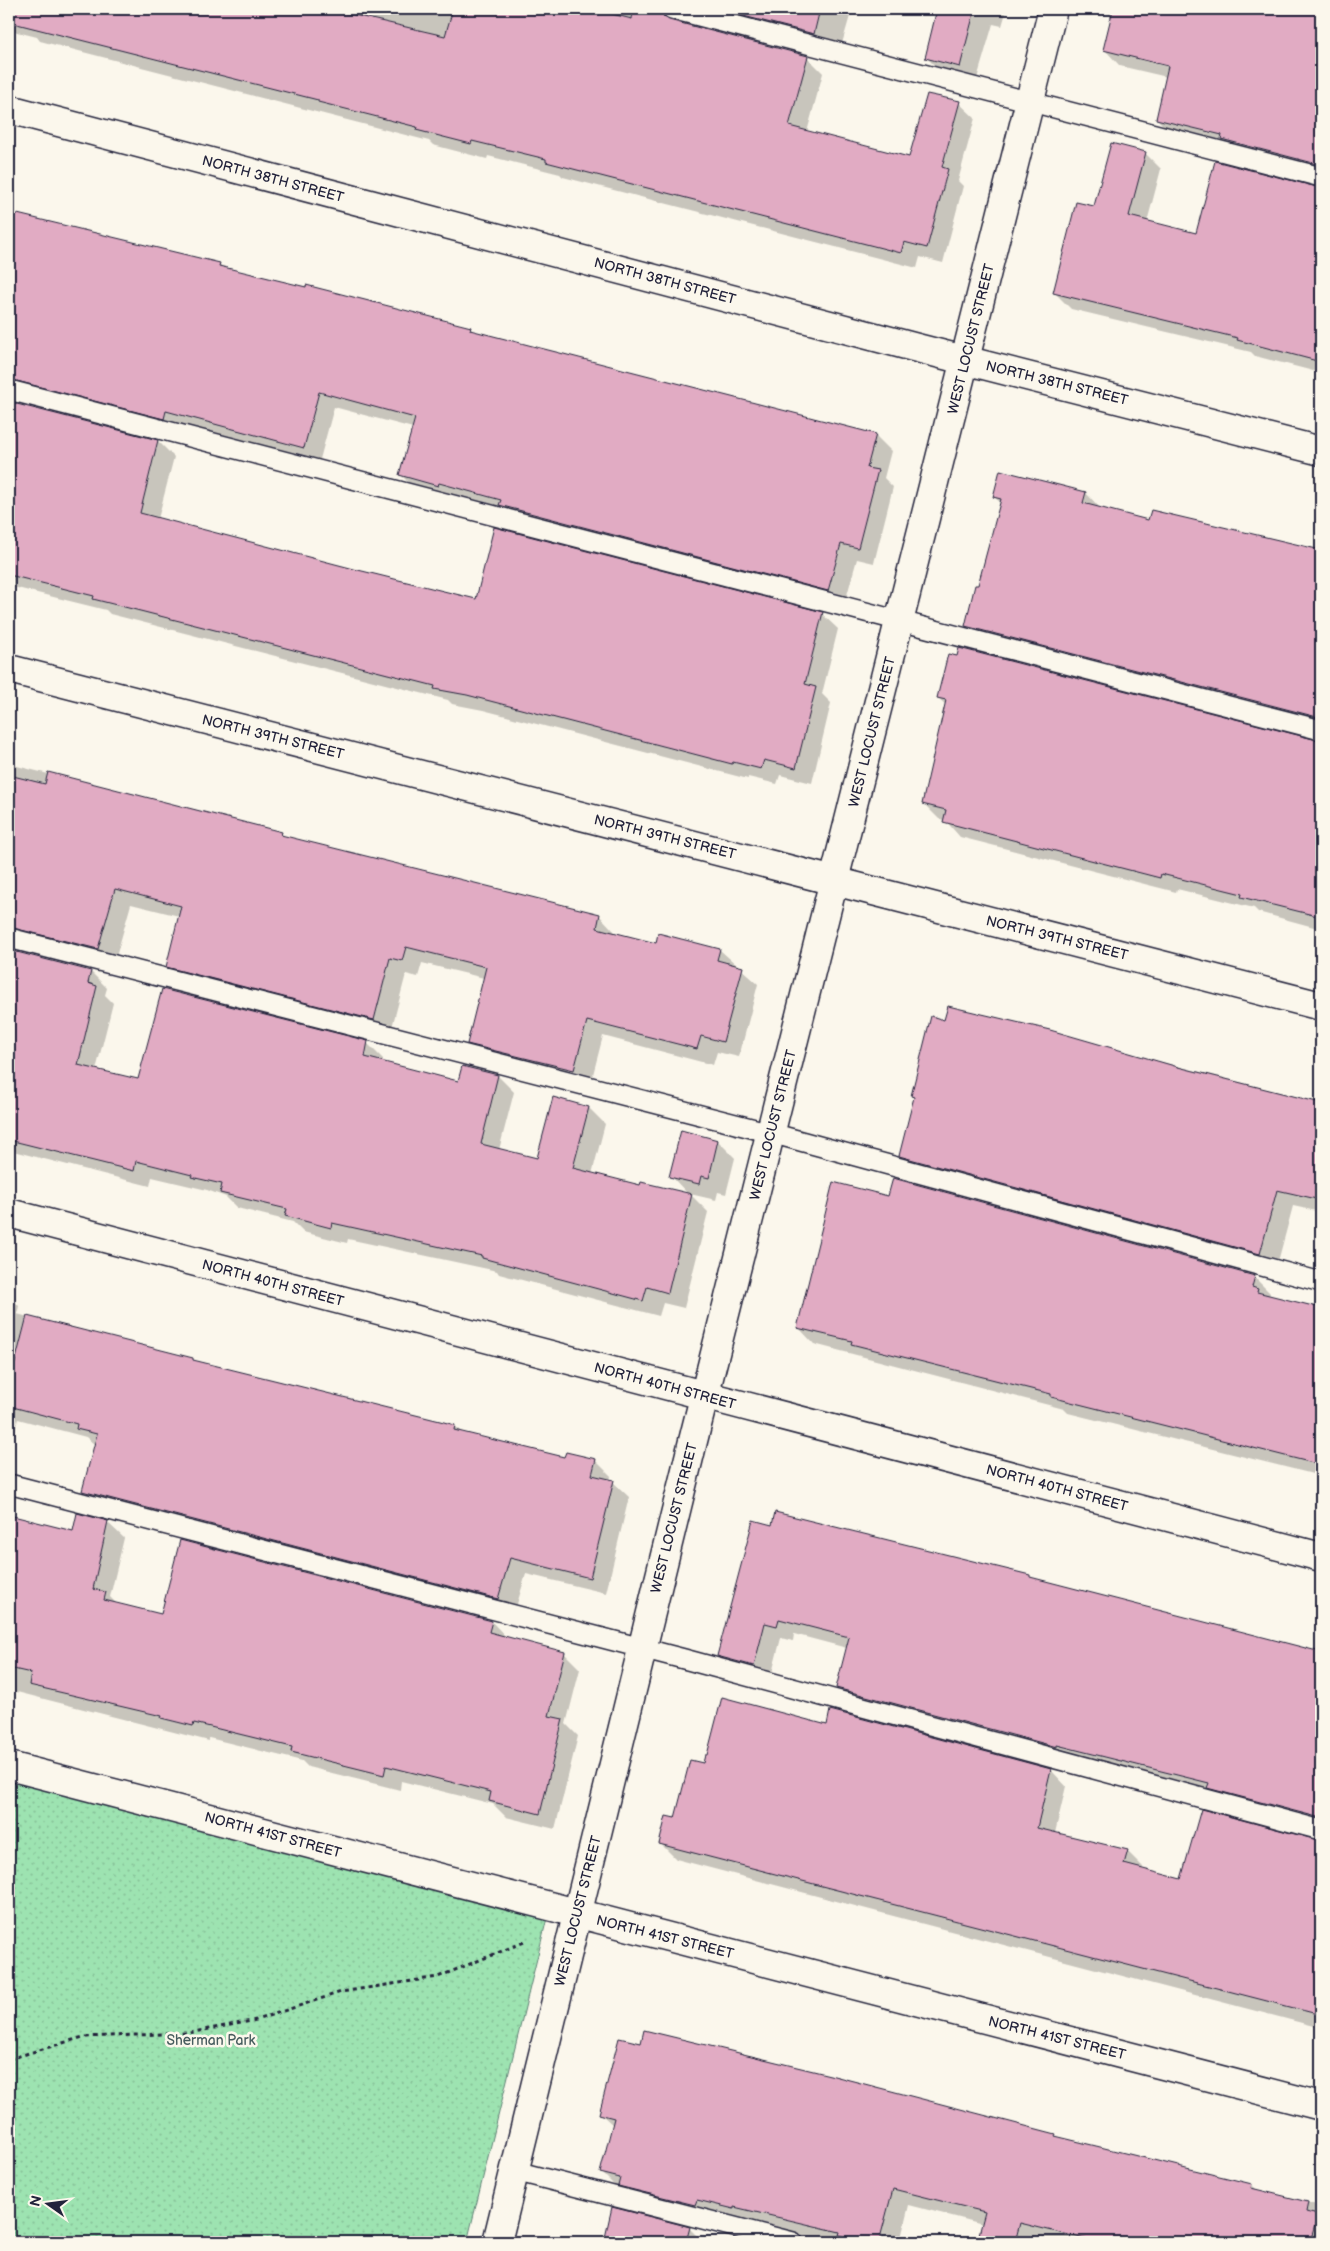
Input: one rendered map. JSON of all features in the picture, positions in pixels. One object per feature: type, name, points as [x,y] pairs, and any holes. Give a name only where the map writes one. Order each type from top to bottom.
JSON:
[{"type":"street","name":"WEST LOCUST STREET","points":[[497,2242],[704,1396],[1053,9]]},
{"type":"street","name":"NORTH 38TH STREET","points":[[9,110],[1321,451]]},
{"type":"street","name":"NORTH 39TH STREET","points":[[9,669],[1321,1006]]},
{"type":"street","name":"NORTH 40TH STREET","points":[[9,1213],[1321,1557]]},
{"type":"street","name":"NORTH 41ST STREET","points":[[9,1766],[1321,2106]]},
{"type":"lane","points":[[672,9],[1321,177]]},
{"type":"lane","points":[[9,390],[1321,730]]},
{"type":"lane","points":[[9,938],[771,1133],[1321,1282]]},
{"type":"lane","points":[[9,1484],[642,1648],[1321,1830]]},
{"type":"lane","points":[[515,2171],[793,2242]]},
{"type":"path","points":[[9,2059],[83,2037],[189,2034],[256,2020],[341,1992],[438,1977],[524,1942]]},
{"type":"green space","name":"Sherman Park","points":[[9,1780],[547,1918],[467,2242],[9,2242]]},
{"type":"building","points":[[9,9],[328,9],[445,36],[453,9],[592,9],[632,19],[633,9],[661,9],[664,17],[669,20],[808,56],[789,126],[909,157],[927,94],[960,101],[942,167],[948,169],[927,248],[904,242],[901,253],[546,162],[546,159],[472,141],[471,144],[416,130],[417,127],[318,102],[318,100],[9,22]]},
{"type":"building","points":[[716,9],[820,9],[814,34]]},
{"type":"building","points":[[937,9],[975,9],[960,67],[925,58]]},
{"type":"building","points":[[1113,9],[1321,9],[1321,165],[1221,139],[1222,135],[1156,119],[1168,66],[1103,50]]},
{"type":"building","points":[[1111,143],[1146,152],[1129,216],[1196,233],[1215,161],[1321,188],[1321,362],[1237,340],[1238,338],[1053,293],[1076,202],[1094,206]]},
{"type":"building","points":[[9,212],[220,263],[219,266],[306,287],[306,285],[471,327],[470,330],[876,434],[867,468],[878,470],[858,548],[841,544],[828,591],[499,505],[501,500],[439,483],[438,486],[399,475],[415,418],[319,392],[304,448],[166,411],[164,419],[9,379]]},
{"type":"building","points":[[9,402],[158,440],[140,513],[358,570],[476,599],[494,527],[823,612],[805,684],[816,687],[796,768],[764,760],[761,769],[733,762],[732,764],[467,695],[434,689],[435,686],[93,599],[94,596],[9,575]]},
{"type":"building","points":[[1000,470],[1086,492],[1083,503],[1148,520],[1151,510],[1321,550],[1321,718],[965,626],[975,585],[978,585],[1001,499],[993,497]]},
{"type":"building","points":[[959,648],[1321,741],[1321,917],[1241,897],[1242,894],[1161,874],[1160,878],[943,822],[946,810],[922,804],[946,700],[937,698],[948,654],[957,656]]},
{"type":"building","points":[[48,772],[282,832],[281,835],[600,914],[597,928],[656,943],[658,933],[720,949],[717,960],[743,967],[723,1042],[701,1036],[697,1049],[587,1021],[574,1070],[467,1044],[486,967],[406,947],[402,961],[390,958],[374,1020],[166,967],[181,906],[115,889],[98,949],[9,927],[9,775],[45,784]]},
{"type":"building","points":[[9,950],[91,971],[88,983],[97,986],[78,1065],[138,1079],[162,989],[368,1041],[365,1057],[458,1081],[462,1066],[498,1075],[481,1144],[537,1158],[553,1097],[589,1107],[573,1168],[640,1185],[641,1182],[692,1194],[668,1293],[647,1287],[643,1301],[482,1258],[482,1256],[332,1223],[331,1228],[285,1216],[287,1209],[220,1193],[222,1184],[191,1177],[192,1175],[136,1161],[134,1171],[9,1140]]},
{"type":"building","points":[[948,1006],[1050,1030],[1178,1067],[1321,1103],[1321,1200],[1277,1190],[1260,1254],[899,1156],[914,1097],[911,1096],[931,1016],[944,1020]]},
{"type":"building","points":[[681,1130],[718,1140],[709,1178],[701,1176],[699,1184],[669,1177]]},
{"type":"building","points":[[893,1178],[1255,1276],[1252,1287],[1258,1289],[1257,1292],[1321,1308],[1321,1465],[1051,1397],[1051,1394],[851,1344],[852,1341],[797,1328],[833,1182],[888,1196]]},
{"type":"building","points":[[27,1316],[193,1358],[193,1360],[455,1425],[454,1430],[564,1457],[566,1452],[596,1459],[592,1475],[614,1480],[590,1578],[510,1558],[498,1599],[82,1491],[97,1434],[76,1429],[77,1424],[9,1406],[9,1386]]},
{"type":"building","points":[[775,1512],[1030,1575],[1030,1577],[1321,1652],[1321,1818],[1207,1788],[1209,1783],[1057,1745],[1057,1747],[836,1688],[849,1637],[779,1619],[777,1626],[765,1623],[754,1666],[717,1656],[753,1520],[772,1525]]},
{"type":"building","points":[[77,1513],[108,1521],[93,1589],[106,1592],[104,1600],[161,1614],[180,1540],[492,1621],[489,1632],[565,1652],[549,1716],[563,1719],[540,1814],[489,1801],[491,1792],[386,1766],[384,1775],[291,1752],[292,1747],[194,1723],[193,1726],[161,1718],[162,1716],[29,1685],[31,1673],[9,1668],[9,1515],[73,1531]]},
{"type":"building","points":[[722,1697],[827,1725],[830,1710],[1051,1769],[1037,1828],[1128,1850],[1124,1864],[1181,1879],[1201,1809],[1321,1841],[1321,2015],[659,1844],[666,1816],[675,1818],[690,1760],[703,1763],[705,1755],[707,1755]]},
{"type":"building","points":[[644,2030],[834,2076],[1056,2134],[1055,2136],[1252,2184],[1251,2188],[1308,2202],[1306,2212],[1318,2215],[1310,2242],[1097,2242],[1020,2223],[1015,2242],[977,2242],[985,2212],[893,2189],[879,2242],[869,2242],[839,2235],[840,2232],[734,2207],[734,2209],[697,2200],[695,2205],[618,2186],[620,2178],[600,2173],[614,2118],[599,2114],[619,2038],[641,2043]]},
{"type":"building","points":[[612,2207],[690,2227],[686,2242],[604,2242]]}]
